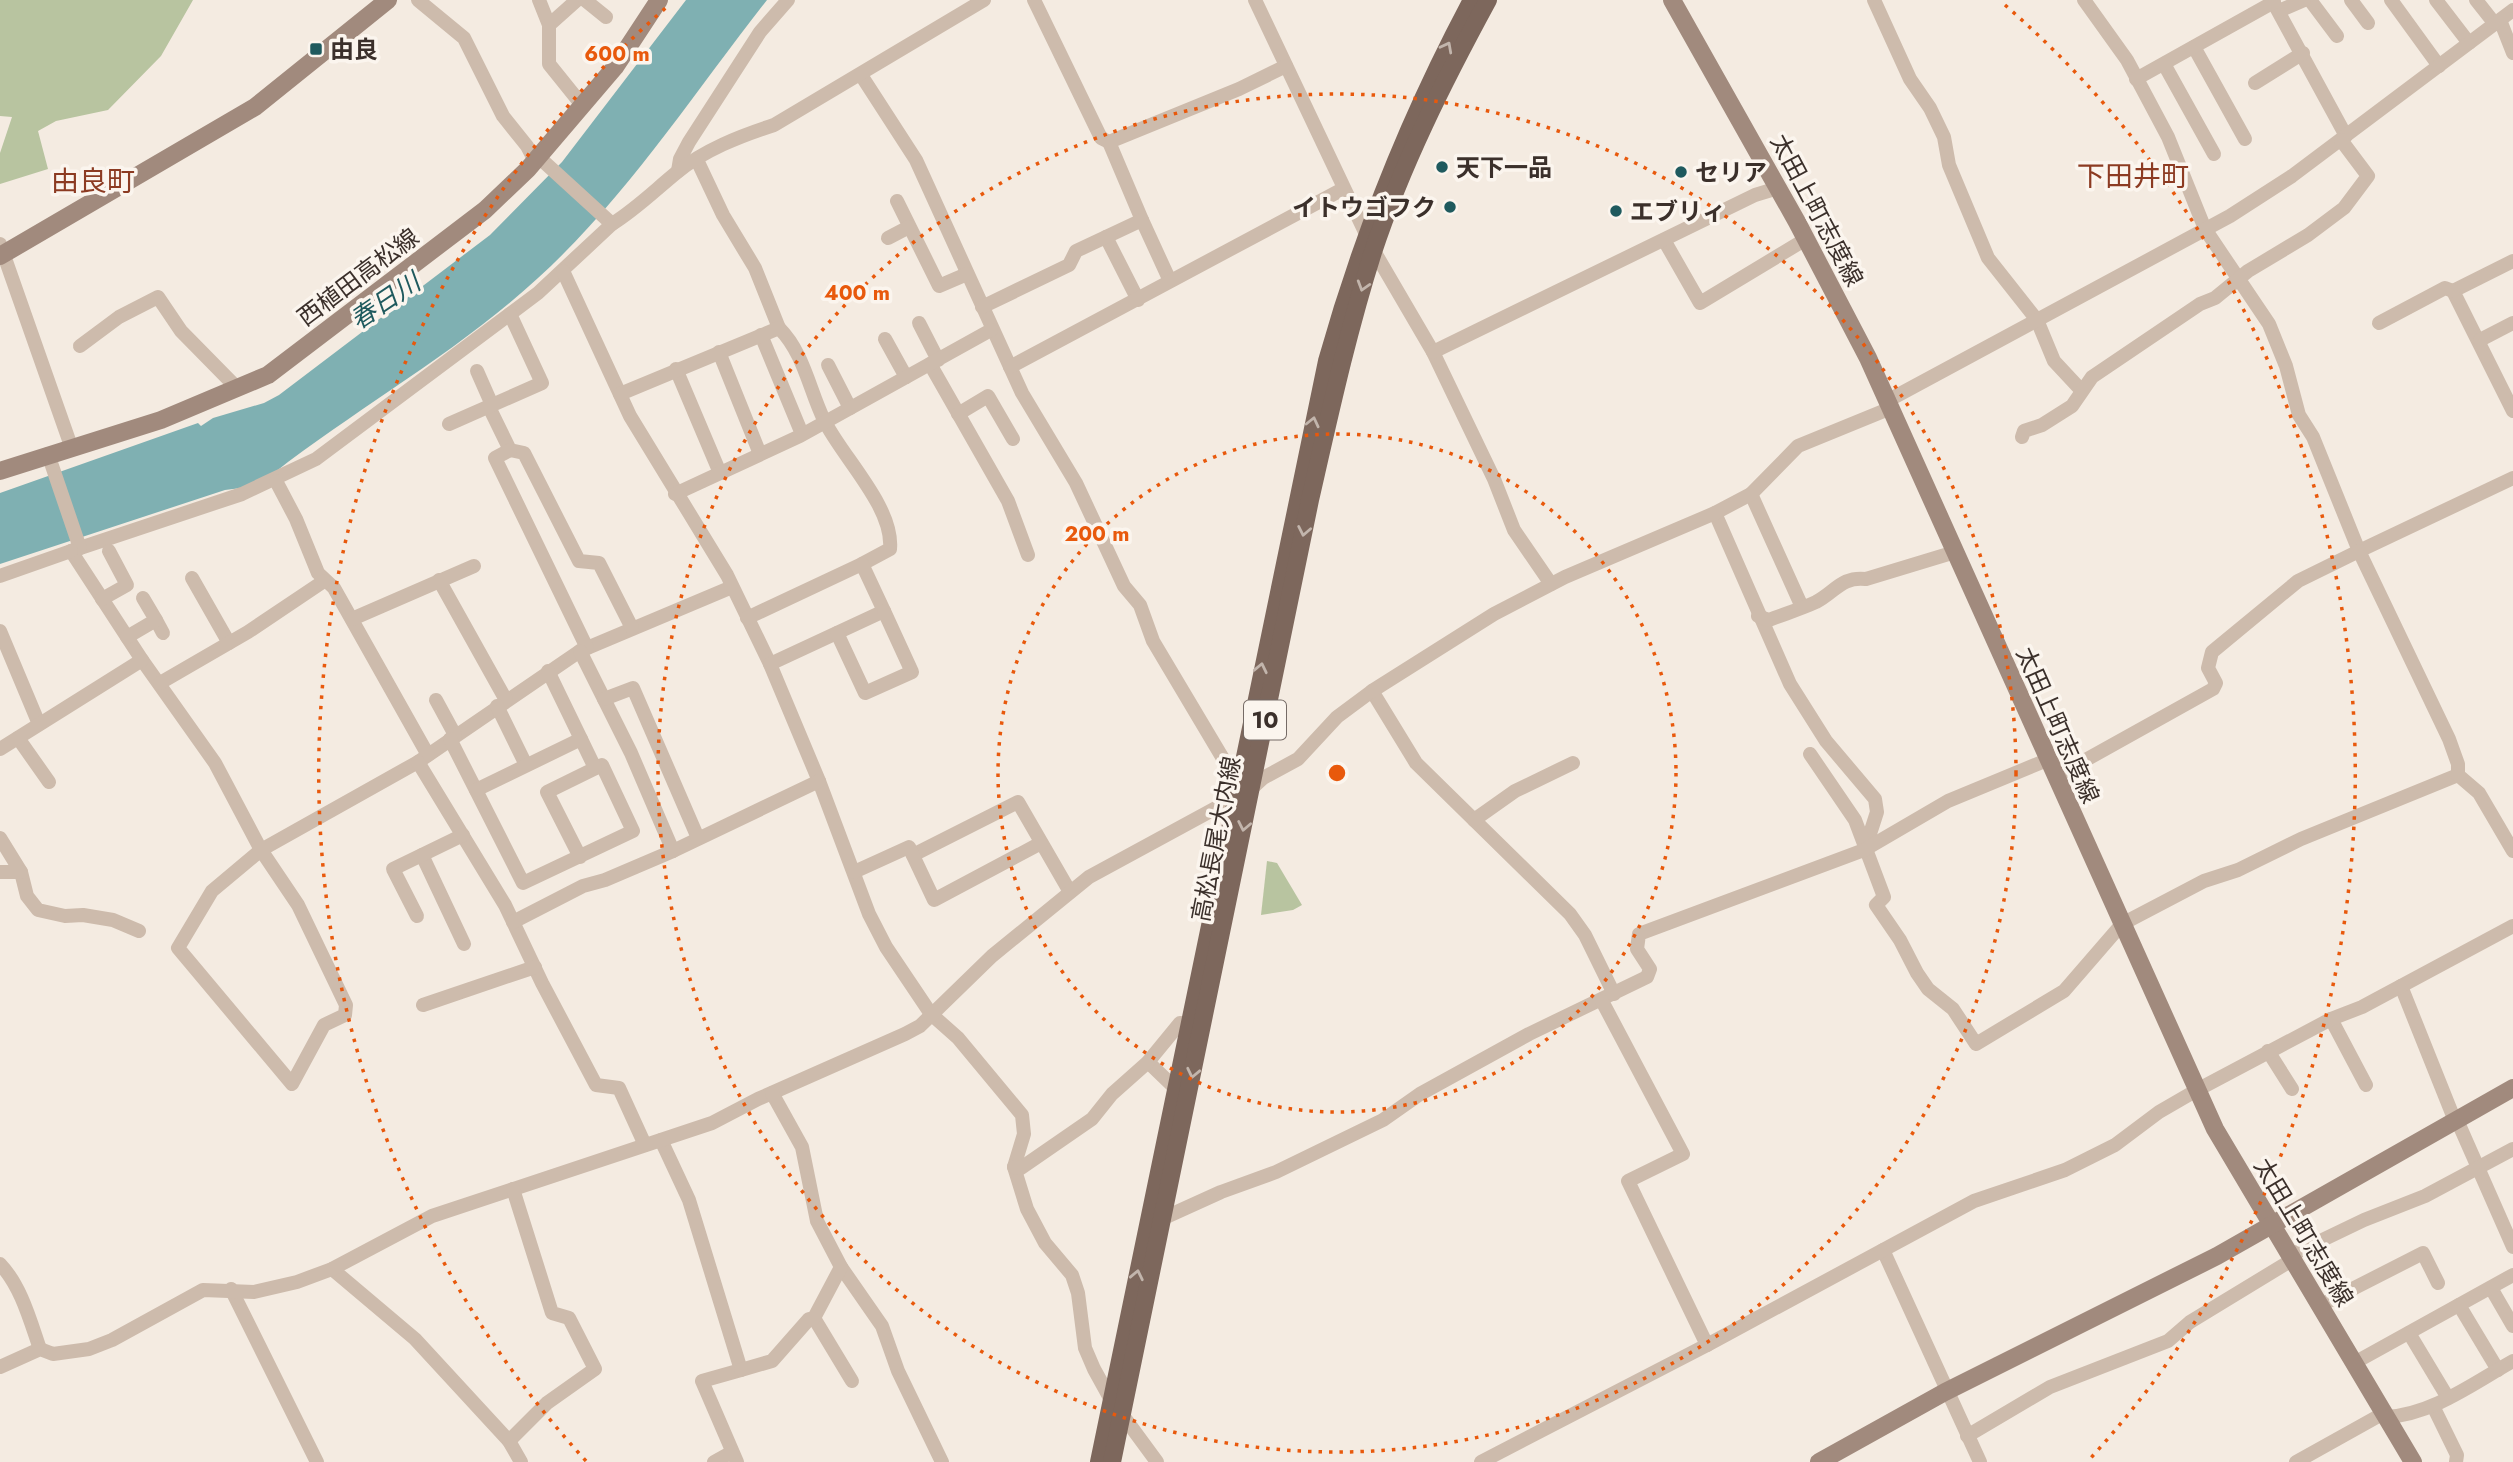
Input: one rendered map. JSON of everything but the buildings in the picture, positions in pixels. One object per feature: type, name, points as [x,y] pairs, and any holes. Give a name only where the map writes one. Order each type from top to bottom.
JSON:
[{"type":"main road","points":[[1,251],[255,107],[388,0]]},
{"type":"main road","name":"西植田高松線","points":[[0,471],[71,446],[160,420],[238,390],[268,375],[407,272],[543,164],[582,105],[615,67],[659,0]]},
{"type":"main road","name":"高松長尾大内線","points":[[1112,1462],[1251,789],[1310,470],[1327,362],[1365,233],[1425,90],[1472,0]]},
{"type":"main road","name":"高松長尾大内線","points":[[1099,1462],[1240,774],[1310,470],[1374,251],[1397,186],[1437,96],[1488,0]]},
{"type":"main road","name":"太田上町志度線","points":[[1672,0],[1806,239],[1889,404],[2215,1129],[2413,1462]]},
{"type":"main road","points":[[1819,1462],[1945,1392],[2183,1275],[2513,1087]]},
{"type":"street","points":[[418,0],[464,38],[503,116],[527,146],[543,164],[609,221]]},
{"type":"street","points":[[539,0],[549,25],[549,64],[582,105]]},
{"type":"street","points":[[549,25],[578,0]]},
{"type":"street","points":[[585,0],[606,17]]},
{"type":"street","points":[[678,171],[680,159],[689,142],[760,32],[788,0]]},
{"type":"street","points":[[0,576],[276,481],[341,442],[510,314],[563,271],[609,221],[635,210],[678,171],[736,137],[774,125],[984,0]]},
{"type":"street","points":[[1034,0],[1101,138],[1109,142],[1170,281]]},
{"type":"street","points":[[1255,0],[1374,251],[1433,352],[1494,479],[1514,530],[1551,584]]},
{"type":"street","points":[[1874,0],[1910,79],[1930,108],[1944,137],[1949,165],[1989,258],[2037,320],[2054,361],[2081,390]]},
{"type":"street","points":[[2084,0],[2127,60],[2168,137],[2205,229],[2238,282],[2269,324],[2286,366],[2299,415],[2313,437],[2360,551],[2449,739],[2458,764],[2458,775],[2479,793],[2513,851]]},
{"type":"street","points":[[2136,79],[2275,5],[2304,0]]},
{"type":"street","points":[[2310,0],[2337,36]]},
{"type":"street","points":[[2351,0],[2368,23]]},
{"type":"street","points":[[2390,0],[2439,66]]},
{"type":"street","points":[[2436,0],[2469,43]]},
{"type":"street","points":[[2476,0],[2497,22],[2513,53]]},
{"type":"street","points":[[2022,437],[2024,431],[2042,425],[2072,406],[2092,377],[2161,329],[2238,282],[2248,271],[2344,208],[2368,176],[2343,138],[2303,53],[2275,5]]},
{"type":"street","points":[[0,1367],[40,1349],[53,1354],[89,1349],[112,1340],[203,1290],[254,1292],[297,1282],[332,1269],[408,1227],[513,1189],[712,1124],[772,1093],[920,1026],[992,956],[1089,877],[1251,789],[1263,778],[1297,759],[1337,717],[1372,691],[1494,614],[1551,584],[1715,513],[1751,494],[1798,446],[1889,404],[2205,229],[2292,176],[2513,10]]},
{"type":"street","points":[[2194,47],[2245,139]]},
{"type":"street","points":[[2255,83],[2303,53]]},
{"type":"street","points":[[2164,64],[2214,154]]},
{"type":"street","points":[[1109,142],[1239,89],[1286,66]]},
{"type":"street","points":[[860,75],[916,160],[991,330],[1076,483],[1124,586],[1140,604],[1153,641],[1231,772],[1240,774]]},
{"type":"street","points":[[697,160],[727,223],[755,268],[779,328],[793,343],[825,422],[862,478],[891,534],[890,549],[747,618]]},
{"type":"street","points":[[1433,352],[1755,195],[1778,188]]},
{"type":"street","points":[[1010,367],[1343,189]]},
{"type":"street","points":[[897,201],[939,286],[967,274]]},
{"type":"street","points":[[982,307],[1069,265],[1076,251],[1142,220]]},
{"type":"street","points":[[888,238],[909,227]]},
{"type":"street","points":[[1106,237],[1138,300]]},
{"type":"street","points":[[1664,240],[1700,303],[1806,239]]},
{"type":"street","points":[[1,251],[71,446]]},
{"type":"street","points":[[2453,291],[2513,261]]},
{"type":"street","points":[[563,271],[620,394],[732,587],[770,664],[886,947],[931,1014],[958,1038],[1022,1115],[1024,1134],[1014,1167],[1027,1209],[1045,1243],[1072,1275],[1078,1293],[1085,1348],[1110,1398],[1157,1462]]},
{"type":"street","points":[[2379,323],[2445,288],[2453,291],[2508,386],[2513,411]]},
{"type":"street","points":[[80,346],[120,317],[158,296],[181,331],[238,390]]},
{"type":"street","points":[[449,424],[542,383],[510,314]]},
{"type":"street","points":[[919,323],[958,414],[1008,502],[1028,555]]},
{"type":"street","points":[[2480,340],[2513,323]]},
{"type":"street","points":[[620,394],[779,328]]},
{"type":"street","points":[[676,494],[802,434],[991,330]]},
{"type":"street","points":[[761,335],[802,434]]},
{"type":"street","points":[[885,339],[906,377]]},
{"type":"street","points":[[719,352],[760,454]]},
{"type":"street","points":[[828,365],[850,408]]},
{"type":"street","points":[[676,369],[720,473]]},
{"type":"street","points":[[477,370],[510,450]]},
{"type":"street","points":[[958,414],[988,396],[1013,439]]},
{"type":"street","points":[[632,628],[599,563],[579,561],[524,453],[510,450],[495,458],[673,850]]},
{"type":"street","points":[[48,454],[76,550],[102,599],[215,763],[261,850],[298,905],[346,1005],[345,1015],[324,1025],[292,1084],[178,948],[212,891],[261,850],[423,758],[584,649],[732,587]]},
{"type":"street","points":[[2055,777],[2213,689],[2216,683],[2208,668],[2212,652],[2298,581],[2513,478]]},
{"type":"street","points":[[276,481],[324,581],[334,589],[352,619],[596,1084],[619,1088],[645,1145]]},
{"type":"street","points":[[1751,494],[1802,607]]},
{"type":"street","points":[[1715,513],[1758,616],[1804,706],[1826,741],[1875,799],[1877,812],[1866,845]]},
{"type":"street","points":[[102,599],[127,585],[108,551]]},
{"type":"street","points":[[1758,616],[1769,620],[1802,607],[1854,578],[1866,579],[1955,552]]},
{"type":"street","points":[[837,633],[865,693],[912,671],[862,564]]},
{"type":"street","points":[[352,619],[474,566]]},
{"type":"street","points":[[192,578],[229,643]]},
{"type":"street","points":[[439,580],[502,703],[526,765]]},
{"type":"street","points":[[160,683],[229,643],[324,581]]},
{"type":"street","points":[[143,598],[163,633]]},
{"type":"street","points":[[770,664],[884,611]]},
{"type":"street","points":[[127,637],[156,620]]},
{"type":"street","points":[[0,631],[39,724]]},
{"type":"street","points":[[0,749],[142,660]]},
{"type":"street","points":[[548,671],[595,768]]},
{"type":"street","points":[[604,699],[633,688],[698,838]]},
{"type":"street","points":[[1372,691],[1416,763],[1570,914],[1585,935],[1608,998],[1683,1154],[1628,1181],[1707,1345]]},
{"type":"street","points":[[436,700],[476,790],[523,883],[580,857],[634,831],[602,765],[547,792],[580,857]]},
{"type":"street","points":[[18,738],[49,782]]},
{"type":"street","points":[[476,790],[581,739]]},
{"type":"street","points":[[1810,754],[1844,800],[1866,845],[1884,897],[1876,905],[1900,940],[1917,974],[1928,989],[1953,1009],[1976,1045],[2064,991],[2122,924],[2204,881],[2238,870],[2301,839],[2458,775]]},
{"type":"street","points":[[1147,1226],[1276,1172],[1383,1120],[1420,1094],[1529,1034],[1608,998],[1650,973],[1637,949],[1639,934],[1866,845],[1948,801],[2047,760]]},
{"type":"street","points":[[1474,820],[1515,791],[1573,763]]},
{"type":"street","points":[[513,922],[583,886],[605,880],[673,850],[819,781]]},
{"type":"street","points":[[914,856],[1018,802],[1070,892]]},
{"type":"street","points":[[417,916],[393,869],[463,835]]},
{"type":"street","points":[[0,838],[20,872],[27,896],[38,910],[65,916],[83,915],[113,920],[139,931]]},
{"type":"street","points":[[854,872],[909,847],[934,900],[1041,843]]},
{"type":"street","points":[[422,855],[464,944]]},
{"type":"street","points":[[0,872],[20,872]]},
{"type":"street","points":[[1480,1462],[1707,1345],[1974,1201],[2065,1170],[2115,1145],[2159,1112],[2197,1090],[2331,1019],[2362,1007],[2513,926]]},
{"type":"street","points":[[423,1005],[535,968]]},
{"type":"street","points":[[2401,986],[2456,1120],[2513,1247]]},
{"type":"street","points":[[2331,1019],[2366,1085]]},
{"type":"street","points":[[1014,1167],[1021,1168],[1092,1119],[1112,1094],[1148,1062],[1180,1023],[1189,1024]]},
{"type":"street","points":[[2268,1051],[2292,1089]]},
{"type":"street","points":[[1148,1062],[1175,1088]]},
{"type":"street","points":[[772,1093],[802,1147],[817,1221],[841,1267],[882,1326],[898,1371],[942,1462]]},
{"type":"street","points":[[661,1140],[689,1200],[741,1370]]},
{"type":"street","points":[[1967,1436],[2050,1388],[2168,1341],[2190,1322],[2290,1258],[2364,1220],[2425,1196],[2513,1149]]},
{"type":"street","points":[[509,1441],[547,1403],[595,1369],[569,1318],[552,1313],[513,1189]]},
{"type":"street","points":[[1883,1250],[1945,1392],[1980,1462]]},
{"type":"street","points":[[2319,1306],[2423,1253],[2438,1283]]},
{"type":"street","points":[[0,1264],[28,1314],[40,1349]]},
{"type":"street","points":[[714,1462],[735,1457],[702,1381],[772,1361],[809,1319],[814,1318],[841,1267]]},
{"type":"street","points":[[332,1269],[415,1339],[509,1441],[521,1462]]},
{"type":"street","points":[[2354,1363],[2513,1275]]},
{"type":"street","points":[[2491,1288],[2513,1326]]},
{"type":"street","points":[[231,1289],[317,1462]]},
{"type":"street","points":[[2459,1305],[2498,1370]]},
{"type":"street","points":[[814,1318],[852,1381]]},
{"type":"street","points":[[2409,1333],[2448,1398]]},
{"type":"street","points":[[2296,1462],[2385,1415],[2411,1415],[2433,1406],[2513,1362]]},
{"type":"street","points":[[2433,1406],[2457,1455],[2456,1462]]},
{"type":"green space","points":[[0,0],[193,0],[161,56],[108,110],[56,121],[38,131],[48,169],[0,184],[0,153],[12,117],[0,116]]},
{"type":"green space","points":[[1267,861],[1277,863],[1302,905],[1293,910],[1261,915]]},
{"type":"water","points":[[686,0],[767,0],[630,179],[571,246],[507,305],[442,355],[274,473],[241,488],[225,490],[0,564],[0,493],[198,423],[201,426],[213,418],[264,403],[279,395],[490,235],[562,162]]},
{"type":"place","name":"由良","points":[[316,49]]},
{"type":"place","name":"天下一品","points":[[1442,167]]},
{"type":"place","name":"セリア","points":[[1681,172]]},
{"type":"place","name":"イトウゴフク","points":[[1450,207]]},
{"type":"place","name":"エブリィ","points":[[1616,211]]},
{"type":"district","name":"下田井町","points":[[2133,176]]},
{"type":"district","name":"由良町","points":[[93,181]]},
{"type":"water label","name":"春日川","points":[[385,301]]}]
